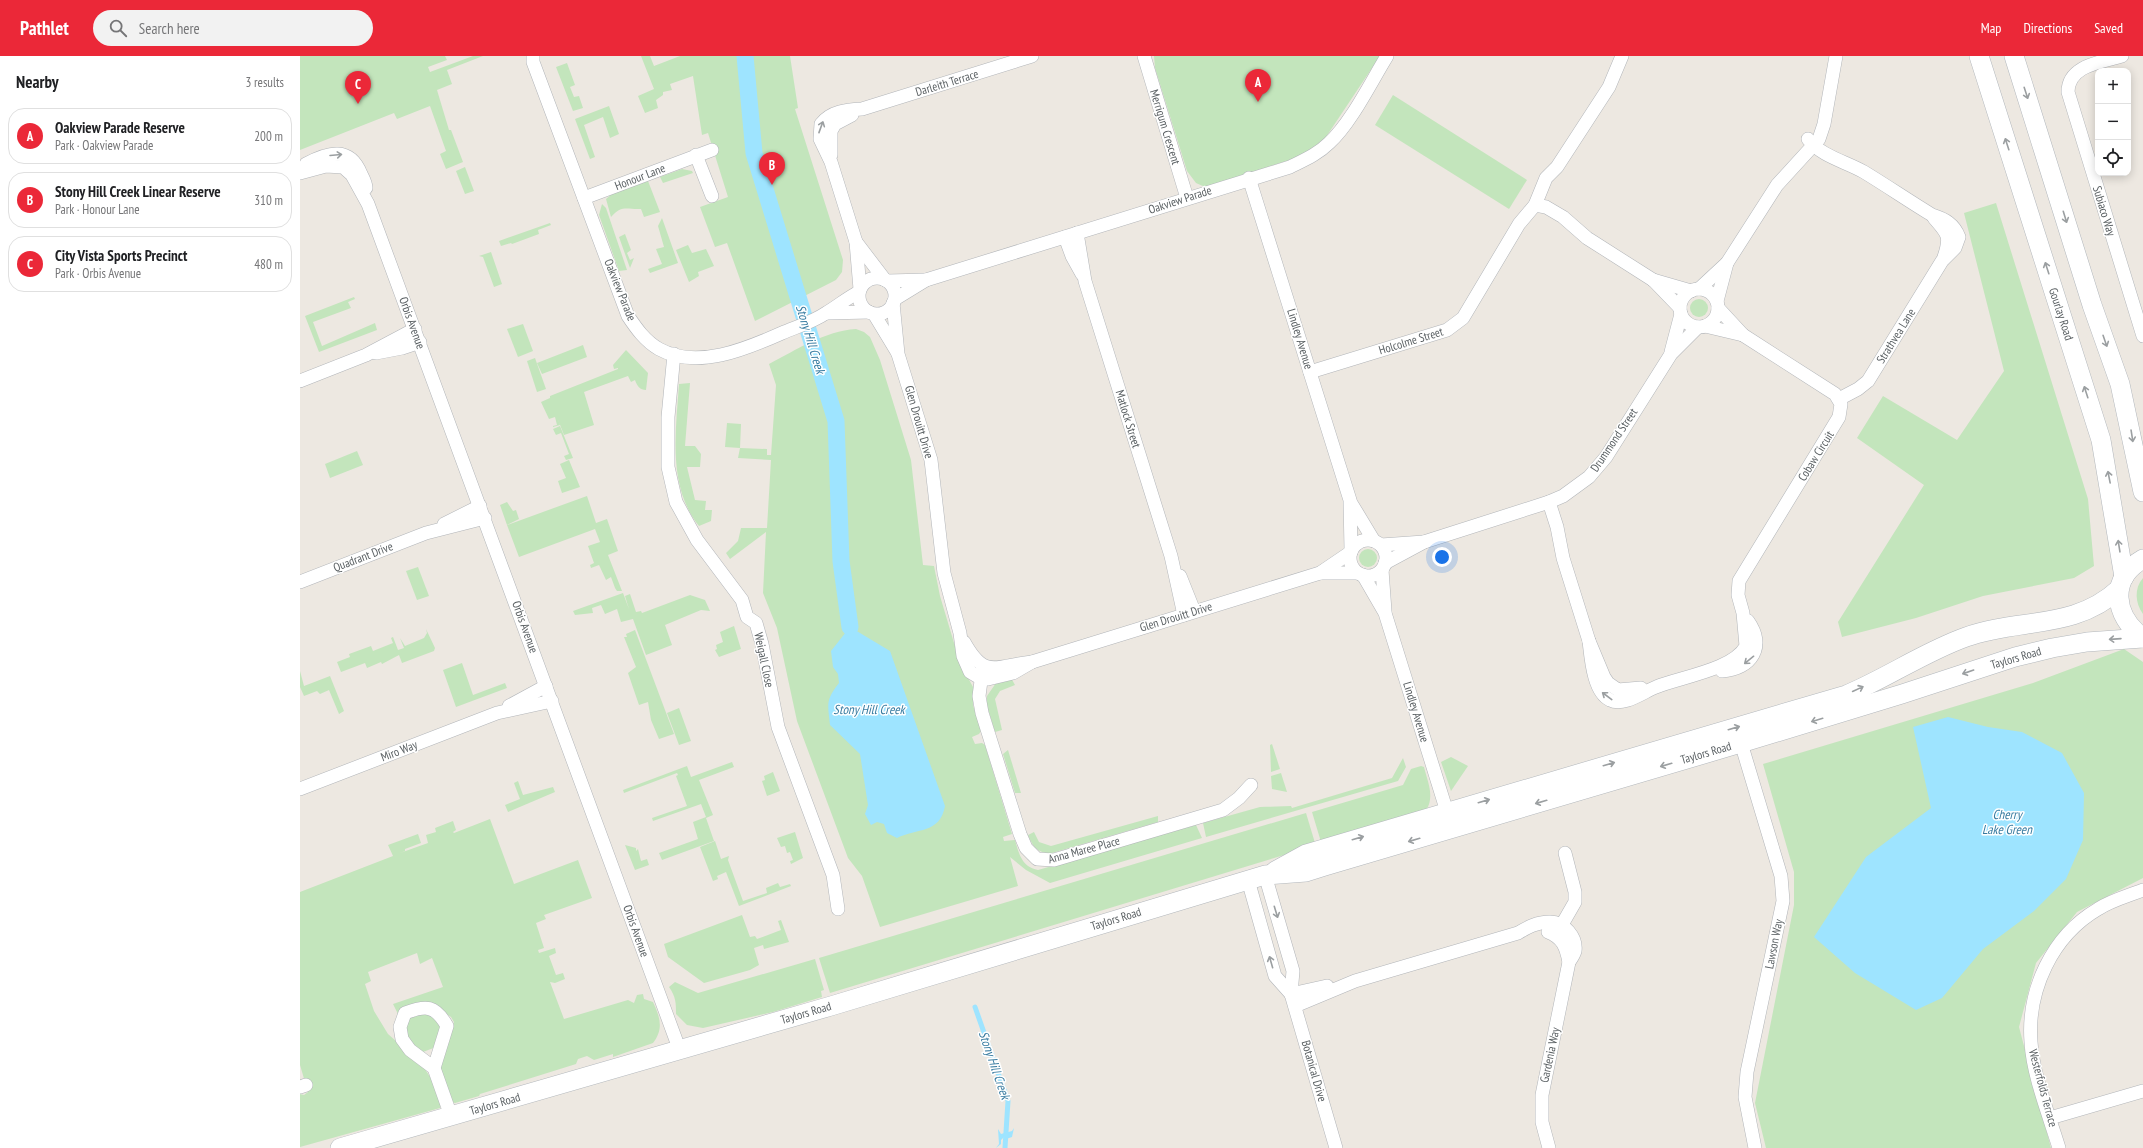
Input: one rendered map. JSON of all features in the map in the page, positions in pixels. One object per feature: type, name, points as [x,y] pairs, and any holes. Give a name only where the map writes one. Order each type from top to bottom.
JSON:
[{"type":"street","name":"Oakview Parade","points":[[533,56],[533,62],[628,316],[646,339],[659,349],[688,357],[706,357],[748,348],[827,313],[844,299],[860,290]]},
{"type":"street","name":"Darleith Terrace","points":[[860,290],[856,242],[831,162],[829,138],[835,124],[862,109],[1032,56]]},
{"type":"street","name":"Merrigum Crescent","points":[[1144,56],[1187,198]]},
{"type":"street","name":"Oakview Parade","points":[[886,281],[926,280],[1249,178],[1290,167],[1305,160],[1330,142],[1351,114],[1387,56]]},
{"type":"street","points":[[1622,56],[1608,87],[1557,167],[1541,209],[1562,217],[1587,238],[1653,280],[1680,311],[1687,323],[1743,335]]},
{"type":"street","points":[[1680,311],[1683,298],[1695,290],[1727,263],[1777,185],[1814,142],[1824,124],[1826,101],[1832,84],[1836,56]]},
{"type":"street","name":"Gourlay Road","points":[[1980,56],[2101,440],[2109,480],[2122,583],[2119,603],[2123,617],[2131,629],[2143,638]]},
{"type":"street","points":[[2014,56],[2092,305],[2120,384],[2143,492]]},
{"type":"street","name":"Subiaco Way","points":[[2122,56],[2077,72],[2070,79],[2068,92],[2142,331]]},
{"type":"street","name":"Strathvea Lane","points":[[1814,142],[1842,154],[1862,171],[1932,215],[1944,229],[1948,240],[1942,261],[1868,381],[1858,390],[1839,399]]},
{"type":"street","name":"Honour Lane","points":[[584,198],[712,150]]},
{"type":"street","name":"Orbis Avenue","points":[[300,168],[328,156],[338,154],[350,156],[358,168],[366,185],[368,204]]},
{"type":"street","points":[[696,155],[712,196]]},
{"type":"street","name":"Orbis Avenue","points":[[300,173],[326,166],[343,167],[352,175],[368,204],[485,518],[680,1051]]},
{"type":"street","name":"Lindley Avenue","points":[[1249,178],[1350,500],[1378,543]]},
{"type":"street","name":"Holcolme Street","points":[[1310,372],[1447,330],[1456,324],[1463,318],[1513,236],[1541,209]]},
{"type":"street","name":"Matlock Street","points":[[1071,235],[1189,613]]},
{"type":"street","name":"Darleith Terrace","points":[[856,242],[886,281]]},
{"type":"street","points":[[1702,327],[1715,319],[1727,263]]},
{"type":"street","points":[[873,278],[886,281],[894,290],[894,301],[885,312],[872,313],[861,304],[860,290],[868,280],[873,278]]},
{"type":"street","name":"Oakview Parade","points":[[894,301],[926,280]]},
{"type":"street","points":[[1653,280],[1710,292],[1717,305],[1743,335],[1828,389],[1839,399]]},
{"type":"street","name":"Glen Drouitt Drive","points":[[894,301],[898,354],[931,460],[944,574],[960,633],[963,656],[970,672],[982,672],[988,679],[1013,673],[1032,662],[1320,572],[1351,551]]},
{"type":"street","name":"Drummond Street","points":[[1671,354],[1680,311]]},
{"type":"street","name":"Oakview Parade","points":[[827,313],[872,313]]},
{"type":"street","name":"Glen Drouitt Drive","points":[[872,313],[898,354]]},
{"type":"street","name":"Drummond Street","points":[[1383,566],[1424,542],[1545,503],[1572,491],[1597,469],[1671,354],[1702,327]]},
{"type":"street","points":[[300,380],[366,355],[415,329]]},
{"type":"street","points":[[366,355],[402,348],[420,342]]},
{"type":"street","name":"Weigall Close","points":[[674,354],[670,377],[668,467],[676,502],[697,540],[742,600],[747,616],[756,623],[762,644],[778,727],[833,875],[838,909]]},
{"type":"street","name":"Cobaw Circuit","points":[[1545,503],[1549,530],[1563,558],[1589,641],[1604,677],[1613,687],[1624,691],[1655,687],[1711,670],[1743,651],[1746,646],[1743,613],[1738,595],[1739,581],[1836,424],[1842,410],[1839,399]]},
{"type":"street","name":"Lindley Avenue","points":[[1350,500],[1351,551]]},
{"type":"street","name":"Quadrant Drive","points":[[300,582],[426,533],[480,506]]},
{"type":"street","name":"Quadrant Drive","points":[[426,533],[485,518]]},
{"type":"street","points":[[1369,540],[1378,543],[1386,553],[1383,566],[1373,575],[1360,574],[1350,564],[1351,551],[1359,542],[1369,540]]},
{"type":"street","name":"Drummond Street","points":[[1378,543],[1424,542]]},
{"type":"street","name":"Taylors Road","points":[[1449,821],[1840,697],[1874,682],[1916,658],[1965,637],[1998,628],[2049,622],[2076,615],[2098,606],[2122,583],[2132,567],[2143,559]]},
{"type":"street","name":"Lindley Avenue","points":[[1383,566],[1385,613],[1449,821]]},
{"type":"street","name":"Glen Drouitt Drive","points":[[1320,572],[1360,574]]},
{"type":"street","name":"Lindley Avenue","points":[[1360,574],[1385,613]]},
{"type":"street","name":"Taylors Road","points":[[340,1148],[680,1051],[1261,876],[1306,854],[1449,821],[1742,743],[1902,694],[2015,657],[2087,642],[2143,638]]},
{"type":"street","name":"Anna Maree Place","points":[[982,672],[980,704],[1026,848],[1037,859],[1054,860],[1223,810],[1239,798],[1251,785]]},
{"type":"street","name":"Miro Way","points":[[498,713],[546,686]]},
{"type":"street","name":"Miro Way","points":[[300,788],[498,713],[552,701]]},
{"type":"street","name":"Lawson Way","points":[[1742,743],[1781,876],[1783,901],[1747,1072],[1745,1097],[1755,1148]]},
{"type":"street","points":[[1293,1000],[1518,933],[1542,922],[1551,922],[1559,930],[1575,902],[1575,892],[1565,853]]},
{"type":"street","name":"Botanical Drive","points":[[1261,876],[1275,976],[1293,1000]]},
{"type":"street","name":"Botanical Drive","points":[[1261,876],[1293,971],[1293,1000],[1336,1148]]},
{"type":"street","name":"Westerfolds Terrace","points":[[2059,1148],[2035,1066],[2031,1043],[2031,1014],[2038,983],[2047,963],[2058,945],[2080,922],[2116,900],[2143,890]]},
{"type":"street","name":"Gardenia Way","points":[[1548,1148],[1542,1122],[1542,1095],[1569,962],[1575,952],[1574,942],[1567,928],[1559,930]]},
{"type":"street","points":[[434,1068],[447,1026],[435,1010],[427,1007],[404,1013],[400,1027],[402,1039],[410,1050],[434,1068],[451,1116]]},
{"type":"street","points":[[2050,1118],[2143,1091]]},
{"type":"green space","points":[[300,56],[445,56],[447,60],[428,67],[430,72],[473,56],[483,56],[447,70],[452,84],[437,90],[449,130],[451,130],[463,162],[446,169],[440,154],[446,151],[430,106],[397,119],[394,113],[300,150]]},
{"type":"green space","points":[[641,56],[650,56],[654,66],[680,56],[790,56],[798,108],[795,109],[843,260],[842,272],[836,280],[755,321],[727,243],[715,247],[700,207],[728,197],[708,133],[702,135],[693,76],[670,84],[672,90],[663,92],[663,95],[656,100],[658,108],[645,113],[638,96],[654,89]]},
{"type":"green space","points":[[1154,56],[1380,56],[1326,137],[1312,149],[1296,158],[1205,187],[1196,183],[1187,171],[1155,68]]},
{"type":"green space","points":[[567,63],[575,85],[570,87],[574,97],[579,96],[583,108],[573,111],[556,67]]},
{"type":"green space","points":[[1393,95],[1527,180],[1509,209],[1375,125]]},
{"type":"green space","points":[[609,106],[619,134],[610,138],[603,117],[584,125],[595,157],[590,159],[575,119]]},
{"type":"green space","points":[[465,167],[474,191],[465,194],[456,171]]},
{"type":"green space","points":[[682,169],[692,171],[693,173],[663,183],[660,177]]},
{"type":"green space","points":[[648,181],[660,212],[644,217],[641,209],[625,208],[618,210],[611,217],[606,199],[612,194]]},
{"type":"green space","points":[[1996,203],[2088,499],[2094,566],[2074,578],[1983,596],[1916,618],[1842,637],[1838,622],[1924,485],[1857,438],[1883,396],[1957,440],[2004,371],[1964,213]]},
{"type":"green space","points":[[602,204],[606,208],[627,270],[619,271],[599,215]]},
{"type":"green space","points":[[662,218],[678,263],[650,273],[648,269],[662,264],[656,249],[664,247],[658,226]]},
{"type":"green space","points":[[550,223],[551,225],[538,230],[539,234],[512,244],[501,246],[499,241]]},
{"type":"green space","points":[[625,234],[631,250],[627,253],[630,260],[634,258],[630,268],[619,237]]},
{"type":"green space","points":[[688,245],[692,253],[706,249],[714,266],[698,272],[699,276],[689,282],[676,250]]},
{"type":"green space","points":[[491,252],[502,284],[494,287],[483,257],[479,256]]},
{"type":"green space","points":[[354,297],[355,299],[348,302],[351,308],[313,322],[322,346],[375,323],[377,330],[319,352],[305,316]]},
{"type":"green space","points":[[1695,299],[1703,299],[1708,304],[1706,315],[1703,317],[1695,317],[1690,312],[1690,304]]},
{"type":"green space","points":[[523,324],[533,351],[518,357],[507,329]]},
{"type":"green space","points":[[856,329],[864,332],[870,337],[880,360],[911,460],[923,565],[934,566],[940,596],[960,663],[973,687],[973,705],[981,731],[979,734],[972,737],[975,744],[982,743],[985,745],[1012,834],[1003,837],[1004,841],[1015,840],[1020,855],[1025,863],[1028,866],[1038,870],[1196,825],[1202,838],[1050,883],[1026,870],[1010,857],[1018,886],[880,927],[862,876],[848,858],[797,721],[777,628],[763,593],[766,532],[730,559],[726,553],[738,541],[741,528],[767,528],[771,460],[738,458],[740,448],[767,449],[767,455],[771,455],[776,385],[769,364],[800,347],[833,333]]},
{"type":"green space","points":[[583,345],[587,357],[542,374],[537,363]]},
{"type":"green space","points":[[626,350],[648,373],[646,390],[639,387],[635,380],[631,382],[628,376],[584,392],[594,425],[564,435],[557,417],[560,425],[553,427],[557,425],[555,417],[549,419],[541,402],[550,398],[550,396],[618,369],[614,369],[613,365]]},
{"type":"green space","points":[[535,358],[546,389],[537,392],[527,361]]},
{"type":"green space","points":[[690,383],[685,446],[695,446],[701,454],[700,467],[687,467],[695,500],[706,501],[705,510],[712,510],[711,521],[699,526],[689,510],[682,494],[676,458],[676,420],[679,384]]},
{"type":"green space","points":[[727,423],[741,424],[740,448],[725,447]]},
{"type":"green space","points":[[560,426],[573,458],[566,460],[564,456],[569,454],[561,433],[556,435],[553,429]]},
{"type":"green space","points":[[357,451],[363,465],[330,478],[325,464]]},
{"type":"green space","points":[[569,460],[580,487],[562,493],[558,481],[566,478],[560,464]]},
{"type":"green space","points":[[587,496],[596,523],[607,519],[618,551],[608,555],[622,591],[617,591],[611,577],[606,580],[599,565],[591,568],[590,565],[594,563],[588,546],[600,542],[595,529],[519,557],[507,525]]},
{"type":"green space","points":[[507,502],[513,511],[516,510],[519,519],[507,525],[500,505]]},
{"type":"green space","points":[[1368,549],[1374,552],[1377,558],[1374,564],[1368,567],[1362,564],[1359,558],[1362,552]]},
{"type":"green space","points":[[418,567],[429,596],[417,600],[406,571]]},
{"type":"green space","points":[[2143,578],[2143,614],[2138,605],[2137,591]]},
{"type":"green space","points":[[623,593],[629,609],[625,596],[630,594],[636,612],[641,611],[642,613],[690,595],[705,600],[710,611],[701,610],[665,625],[672,645],[646,655],[633,619],[621,622],[617,609],[605,614],[601,605],[592,608],[593,613],[575,615],[573,611]]},
{"type":"green space","points":[[734,626],[741,649],[719,657],[715,650],[717,649],[716,645],[723,642],[720,632]]},
{"type":"green space","points":[[426,629],[435,648],[434,651],[402,663],[399,655],[382,664],[381,662],[367,668],[365,663],[341,672],[337,662],[350,657],[349,654],[371,646],[373,651],[393,643],[391,638],[393,637],[398,650],[404,648],[400,638],[405,646],[424,638],[427,633]]},
{"type":"green space","points":[[635,630],[674,734],[659,739],[651,720],[648,702],[639,705],[628,673],[636,667],[624,637],[627,637],[626,634]]},
{"type":"green space","points":[[2124,649],[2143,662],[2143,878],[2077,912],[2036,963],[2019,1027],[2051,1148],[1766,1148],[1755,1103],[1794,905],[1794,872],[1763,764],[2033,683]]},
{"type":"green space","points":[[462,663],[473,695],[505,683],[507,688],[456,707],[443,670]]},
{"type":"green space","points":[[300,671],[304,686],[330,676],[344,711],[339,714],[329,690],[320,694],[317,691],[304,696],[300,687]]},
{"type":"green space","points":[[1011,678],[1015,685],[1000,691],[995,699],[1002,730],[995,732],[987,706],[987,696],[996,683]]},
{"type":"green space","points":[[679,708],[691,741],[679,745],[667,713]]},
{"type":"green space","points":[[1272,744],[1280,769],[1271,772],[1270,745]]},
{"type":"green space","points":[[1008,750],[1021,793],[1015,793],[1003,754]]},
{"type":"green space","points":[[1451,757],[1468,766],[1451,791],[1441,762]]},
{"type":"green space","points":[[1403,758],[1406,767],[1398,781],[1206,837],[1203,823],[1260,807],[1291,806],[1292,808],[1392,778]]},
{"type":"green space","points":[[732,762],[734,767],[699,780],[713,815],[706,818],[714,841],[662,860],[659,853],[698,839],[693,822],[706,817],[701,804],[653,821],[652,818],[687,806],[676,776],[678,775],[677,773],[624,793],[623,790],[687,766],[691,777]]},
{"type":"green space","points":[[1421,766],[1424,767],[1430,791],[1430,802],[1424,813],[1321,842],[1312,812],[1403,785],[1411,769]]},
{"type":"green space","points":[[773,772],[780,791],[767,796],[762,781],[765,780],[764,776]]},
{"type":"green space","points":[[1281,773],[1287,792],[1272,789],[1271,776]]},
{"type":"green space","points":[[518,781],[523,795],[553,787],[555,792],[508,812],[505,805],[520,799],[514,783]]},
{"type":"green space","points":[[1306,813],[1315,843],[1314,846],[830,993],[819,958]]},
{"type":"green space","points":[[1158,816],[1158,822],[1052,853],[1043,852],[1037,849],[1028,835],[1034,832],[1039,842],[1051,846]]},
{"type":"green space","points":[[490,819],[514,884],[578,860],[592,898],[544,915],[546,919],[536,923],[544,948],[538,950],[539,953],[555,948],[556,953],[549,956],[556,975],[563,973],[565,979],[555,983],[550,982],[564,1019],[628,1000],[634,1003],[637,995],[643,994],[644,999],[653,1002],[658,1013],[660,1023],[659,1033],[653,1043],[613,1057],[613,1054],[594,1060],[587,1056],[578,1059],[576,1064],[455,1103],[452,1102],[441,1072],[441,1064],[454,1022],[451,1017],[436,1006],[398,1014],[393,1004],[443,987],[432,958],[420,964],[417,953],[368,972],[371,981],[365,984],[374,1011],[388,1034],[421,1063],[432,1080],[441,1103],[440,1108],[300,1147],[300,1094],[304,1095],[308,1092],[300,1065],[300,892],[393,856],[388,845],[418,834],[421,843],[405,849],[405,851],[400,853],[428,843],[426,835],[436,832],[435,828],[453,821],[456,830],[453,832],[454,833]]},
{"type":"green space","points":[[795,832],[803,858],[791,864],[790,861],[793,860],[790,852],[787,853],[785,846],[781,847],[777,838]]},
{"type":"green space","points":[[715,841],[721,859],[729,856],[728,860],[743,901],[767,893],[766,888],[778,883],[780,887],[790,884],[791,886],[739,906],[726,872],[717,876],[718,879],[713,881],[700,847]]},
{"type":"green space","points":[[625,845],[636,848],[636,851],[638,849],[641,861],[647,859],[649,865],[635,870]]},
{"type":"green space","points":[[742,915],[750,937],[755,936],[757,939],[781,930],[778,921],[781,920],[789,942],[764,949],[763,945],[754,948],[759,965],[750,970],[704,983],[668,957],[664,944]]},
{"type":"green space","points":[[815,959],[824,990],[821,991],[822,997],[773,1012],[703,1028],[687,1025],[676,1014],[675,1000],[669,987],[675,982],[698,993]]},
{"type":"green space","points":[[427,1011],[442,1023],[436,1047],[423,1052],[411,1043],[405,1020]]},
{"type":"water","name":"Stony Hill Creek","points":[[850,627],[890,651],[945,806],[938,821],[927,829],[897,838],[887,833],[884,824],[877,822],[871,825],[865,814],[868,805],[860,754],[830,725],[828,703],[831,694],[839,683],[838,674],[833,667],[831,651]]},
{"type":"water","name":"Cherry Lake Green","points":[[1948,717],[1988,727],[2022,732],[2062,753],[2084,793],[2083,840],[2066,879],[2034,911],[1983,949],[1942,998],[1916,1010],[1855,973],[1814,937],[1866,857],[1931,808],[1913,727]]},
{"type":"water","name":"Stony Hill Creek","points":[[1014,1128],[1012,1137],[1006,1139],[1004,1144],[1007,1148],[1003,1148],[1004,1137],[1001,1140],[1001,1144],[996,1148],[999,1144],[998,1129],[1001,1134],[1012,1131]]},
{"type":"waterway","name":"Stony Hill Creek","points":[[745,56],[754,153],[836,421],[841,561],[850,627]]},
{"type":"waterway","name":"Stony Hill Creek","points":[[975,1007],[1008,1101],[1005,1148]]},
{"type":"place","name":"Oakview Parade Reserve","points":[[1258,102]]},
{"type":"place","name":"City Vista Sports Precinct","points":[[358,104]]},
{"type":"place","name":"Stony Hill Creek Linear Reserve","points":[[772,185]]}]
